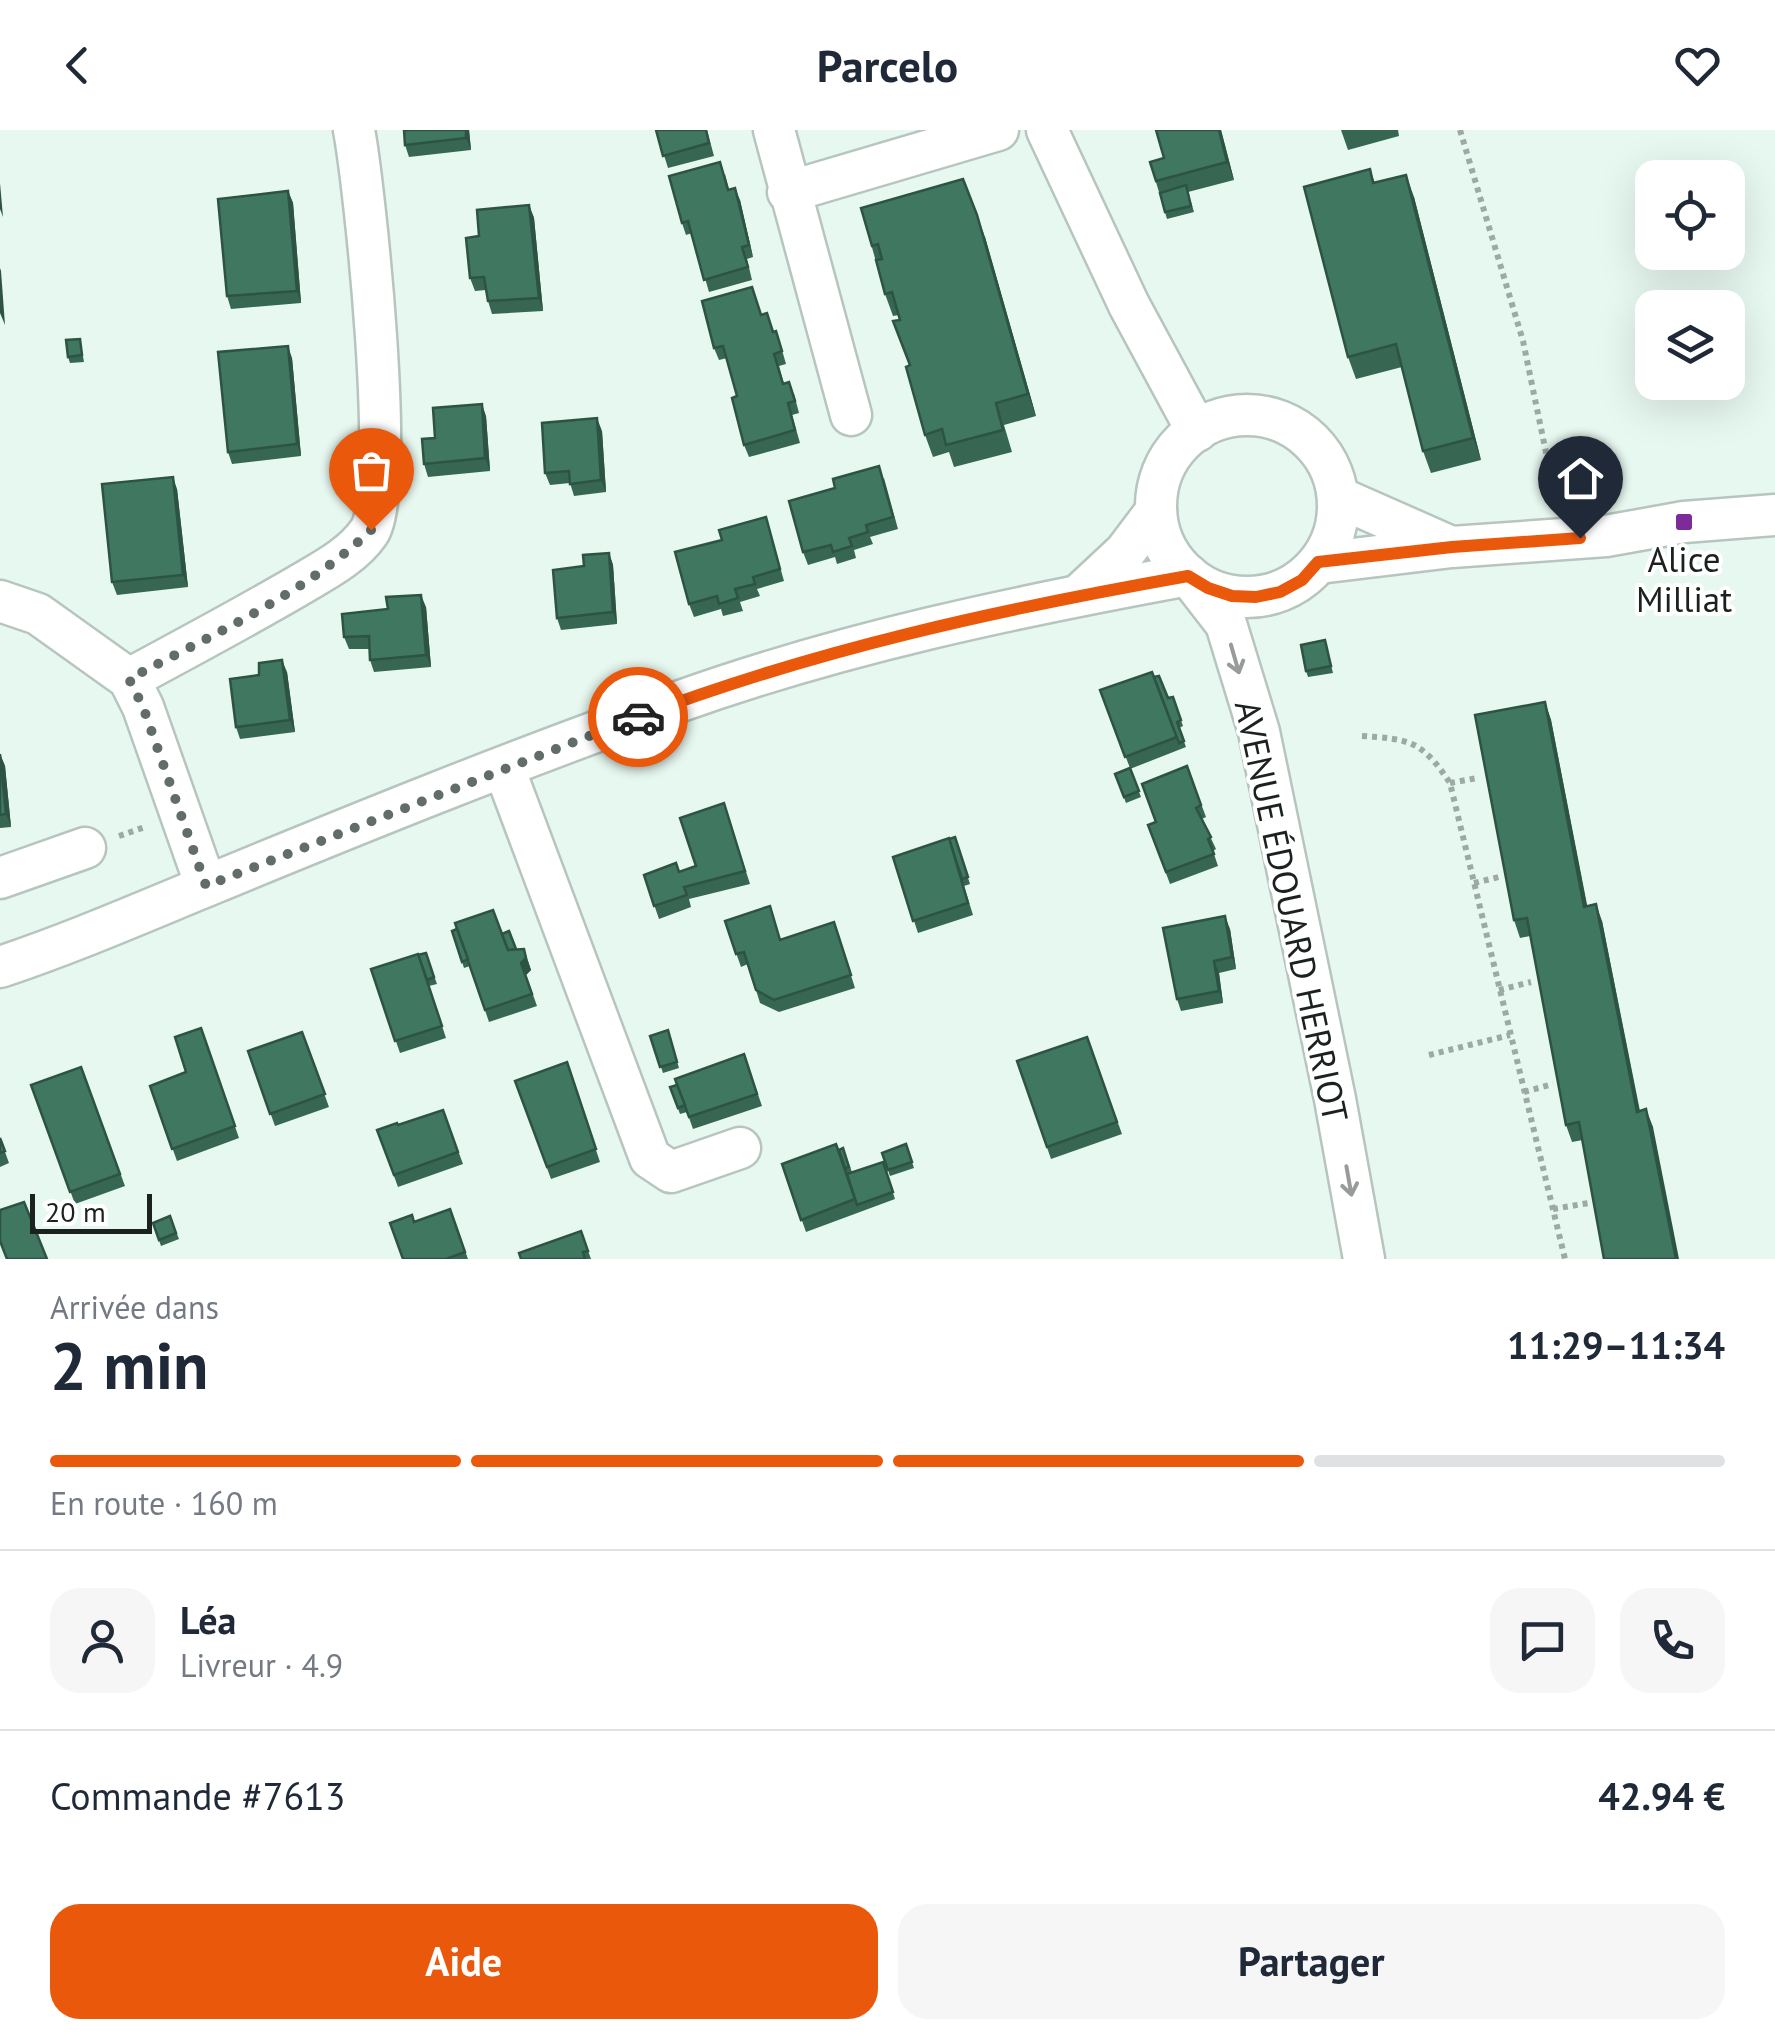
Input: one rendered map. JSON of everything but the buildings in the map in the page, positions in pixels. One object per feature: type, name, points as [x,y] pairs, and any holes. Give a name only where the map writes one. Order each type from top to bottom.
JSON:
[{"type":"street","points":[[129,679],[254,612],[341,559],[371,530],[381,480],[375,322],[354,130]]},
{"type":"street","points":[[774,130],[852,415]]},
{"type":"street","points":[[788,192],[998,130]]},
{"type":"street","points":[[1046,130],[1129,305],[1197,431]]},
{"type":"street","points":[[1247,415],[1274,419],[1298,430],[1318,448],[1332,471],[1338,497],[1334,532],[1318,562],[1302,580],[1280,592],[1256,597],[1232,596],[1188,576],[1161,535],[1156,511],[1158,488],[1179,446],[1221,419],[1247,415]]},
{"type":"street","points":[[1338,497],[1452,547]]},
{"type":"street","points":[[1079,596],[1125,552],[1156,511]]},
{"type":"street","points":[[1318,562],[1606,536],[1684,522],[1775,515]]},
{"type":"street","points":[[0,968],[678,702],[843,650],[953,621],[1188,576]]},
{"type":"street","name":"AVENUE ÉDOUARD HERRIOT","points":[[1188,576],[1226,624],[1258,732],[1335,1099],[1364,1259]]},
{"type":"street","points":[[0,601],[38,614],[129,679],[143,707],[206,886]]},
{"type":"street","points":[[504,768],[650,1158],[672,1172],[740,1148]]},
{"type":"street","points":[[0,878],[85,848]]},
{"type":"path","points":[[1460,130],[1524,341],[1556,499],[1553,540]]},
{"type":"path","points":[[1362,736],[1406,738],[1435,760],[1450,783],[1565,1258],[1554,1259]]},
{"type":"path","points":[[1450,783],[1477,778]]},
{"type":"path","points":[[85,848],[182,814]]},
{"type":"path","points":[[1474,882],[1499,877]]},
{"type":"path","points":[[1500,990],[1531,982]]},
{"type":"path","points":[[1429,1056],[1510,1035]]},
{"type":"path","points":[[1524,1092],[1553,1084]]},
{"type":"path","points":[[1553,1209],[1589,1204]]},
{"type":"way so far","points":[[371,530],[341,559],[254,612],[129,679],[143,707],[206,886],[638,717]]},
{"type":"place","name":"Alice Milliat","points":[[1684,522]]},
{"type":"route","points":[[638,717],[843,650],[953,621],[1079,596],[1188,576],[1232,596],[1256,597],[1280,592],[1302,580],[1318,562],[1580,538]]}]
